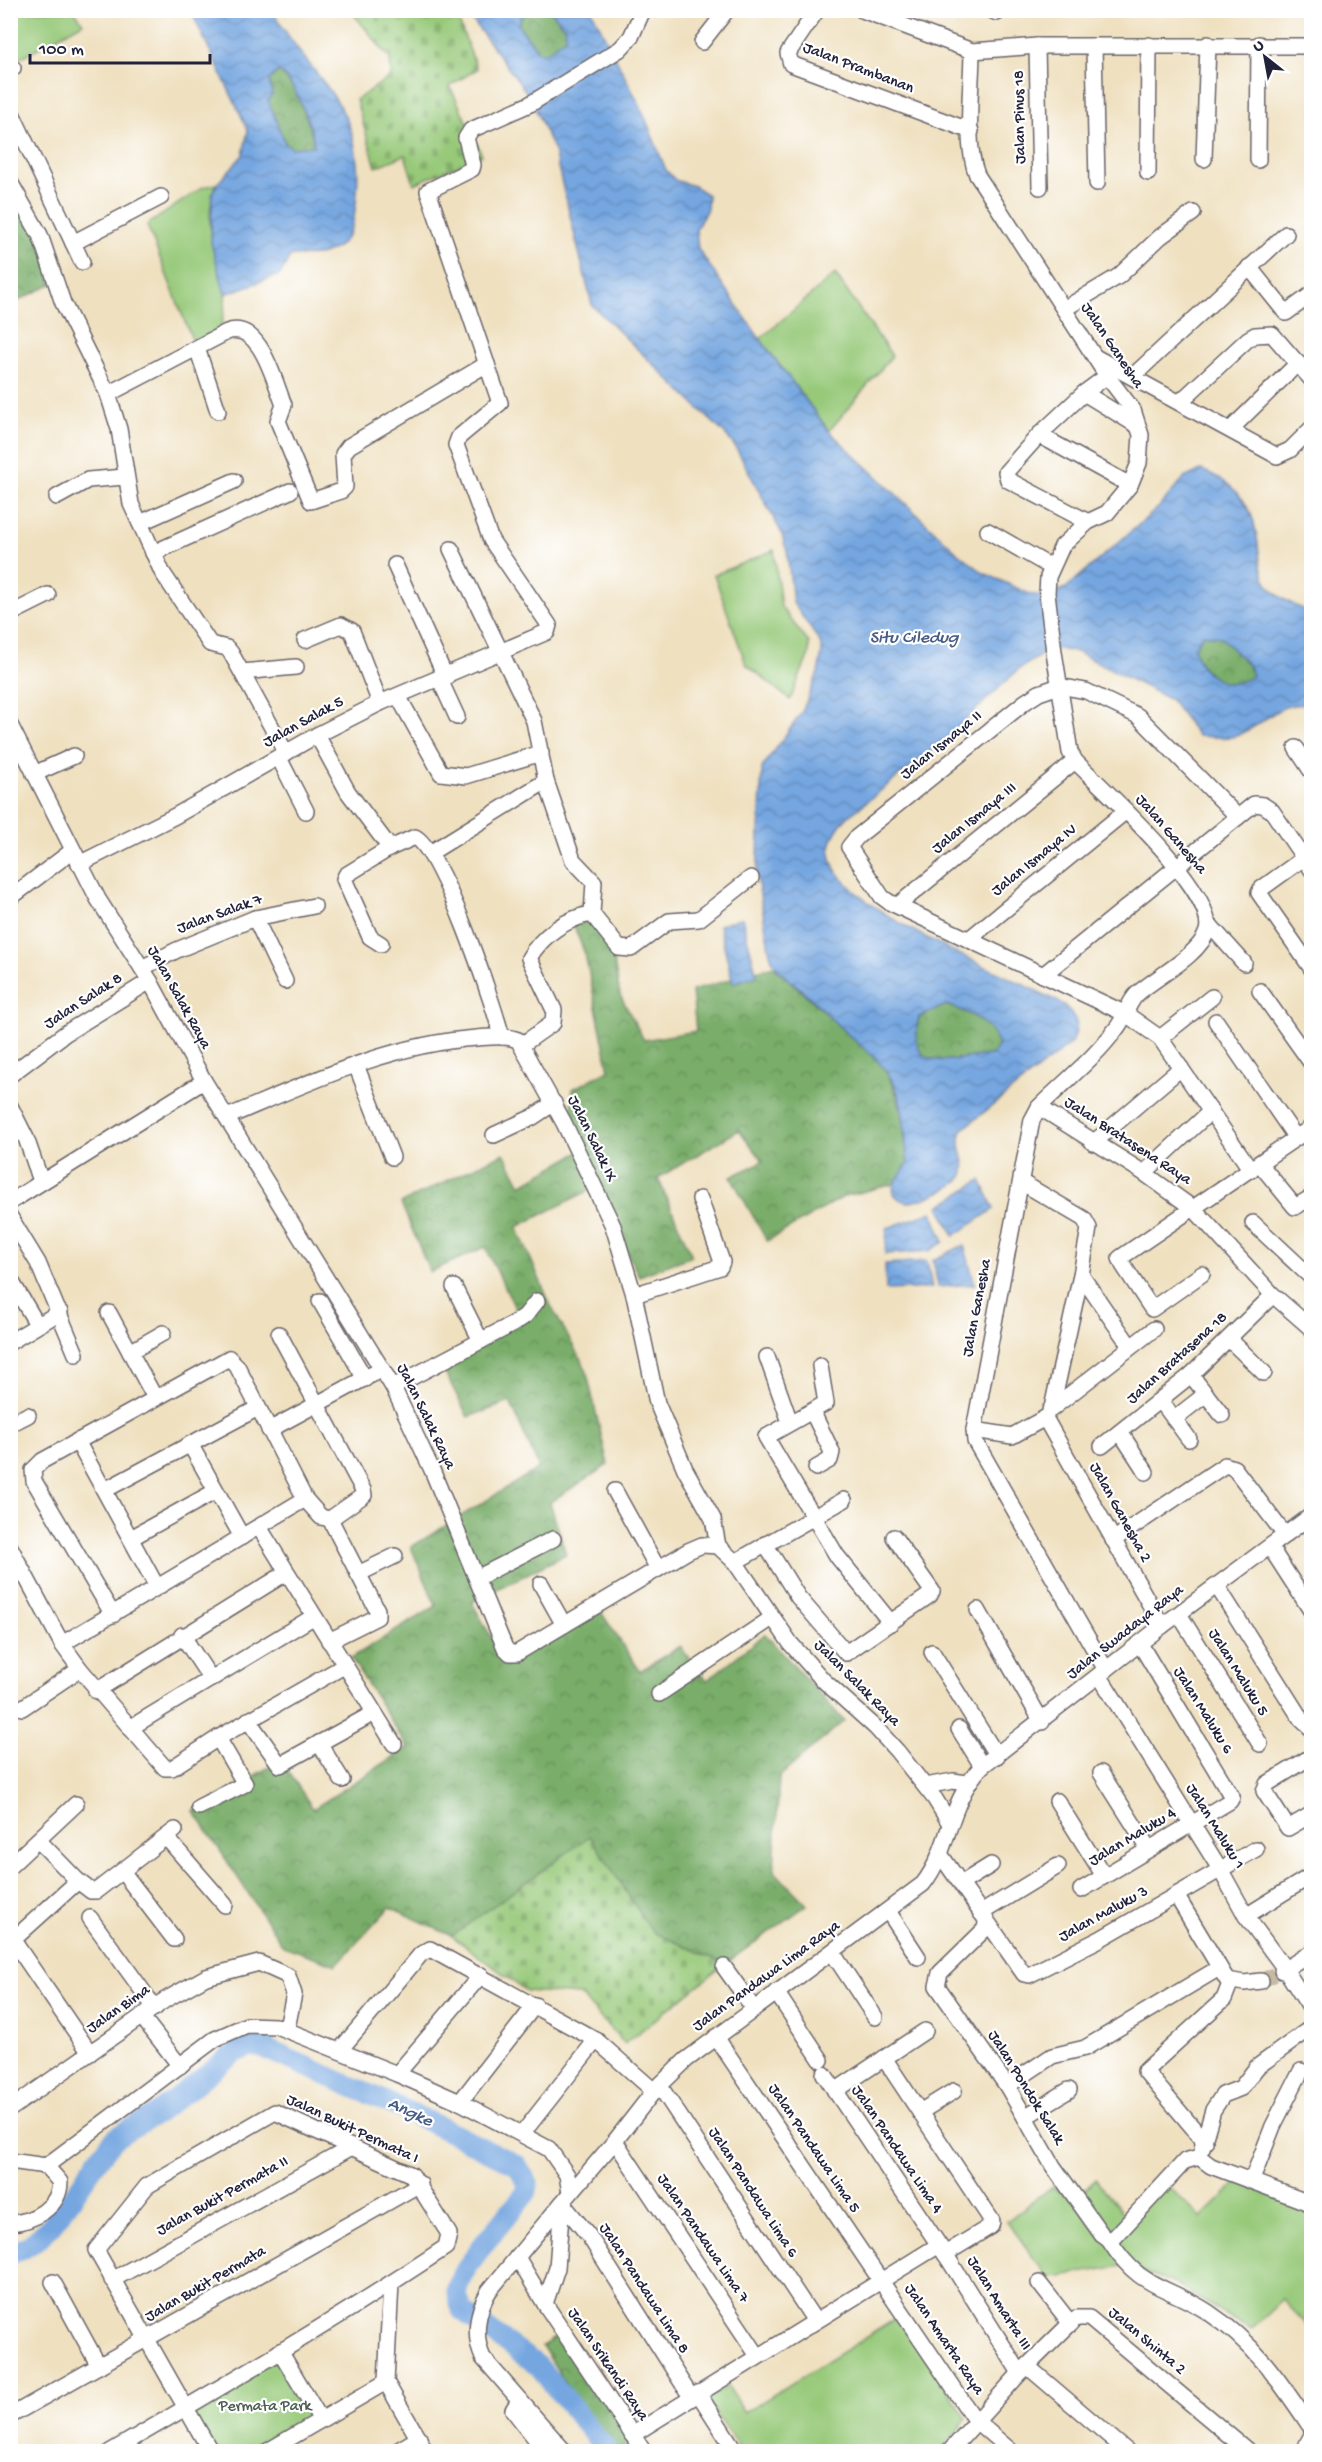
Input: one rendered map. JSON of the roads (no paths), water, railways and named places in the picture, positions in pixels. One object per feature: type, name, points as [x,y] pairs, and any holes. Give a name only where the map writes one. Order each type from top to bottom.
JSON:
[{"type":"street","points":[[108,394],[235,329],[250,334],[262,352],[284,405],[278,420],[311,501],[341,491],[345,487],[344,454],[350,446],[487,364],[428,191],[472,169],[466,138],[471,130],[530,104],[620,49],[631,37],[643,10]]},
{"type":"street","points":[[702,42],[727,10]]},
{"type":"street","name":"Jalan Prambanan","points":[[817,10],[788,53],[791,64],[971,131]]},
{"type":"street","points":[[862,10],[972,51],[1038,46],[1208,44],[1311,46]]},
{"type":"street","points":[[1204,159],[1208,44]]},
{"type":"street","points":[[1258,160],[1259,44]]},
{"type":"street","points":[[1148,173],[1149,45]]},
{"type":"street","name":"Jalan Pinus 18","points":[[1038,46],[1040,187]]},
{"type":"street","points":[[1094,46],[1097,183]]},
{"type":"street","name":"Jalan Ganesha","points":[[972,51],[971,131],[977,175],[1107,376],[1133,410],[1138,426],[1141,452],[1130,485],[1107,513],[1088,522],[1062,546],[1051,567],[1047,593],[1070,752],[1075,762],[1178,866],[1199,897],[1208,923],[1204,938],[1198,947],[1137,994],[1116,1029],[1039,1107],[1032,1120],[974,1430]]},
{"type":"street","points":[[10,110],[82,262]]},
{"type":"street","points":[[10,182],[40,234],[63,303],[108,394],[119,429],[131,504],[153,553],[162,572],[210,644],[227,648],[242,672],[283,755],[306,811]]},
{"type":"street","points":[[73,243],[161,197]]},
{"type":"street","points":[[1064,309],[1125,271],[1160,237],[1192,213]]},
{"type":"street","points":[[1132,376],[1286,234]]},
{"type":"street","points":[[1249,267],[1286,313],[1311,294]]},
{"type":"street","points":[[1180,402],[1255,335],[1272,334],[1311,380]]},
{"type":"street","points":[[197,348],[218,411]]},
{"type":"street","points":[[1097,358],[1277,456],[1290,450],[1311,428]]},
{"type":"street","points":[[1231,429],[1298,363]]},
{"type":"street","name":"Jalan Salak 5","points":[[10,898],[76,858],[175,816],[317,735],[380,703],[443,679],[547,632],[549,625],[491,540],[456,445],[459,437],[500,402],[487,364]]},
{"type":"street","points":[[1088,522],[1008,480],[1006,472],[1039,435],[1084,393],[1107,376]]},
{"type":"street","points":[[1084,393],[1138,426]]},
{"type":"street","points":[[1039,435],[1130,485]]},
{"type":"street","points":[[57,497],[88,480],[125,477]]},
{"type":"street","points":[[140,523],[234,481]]},
{"type":"street","points":[[153,553],[290,491]]},
{"type":"street","points":[[988,531],[1051,567]]},
{"type":"street","points":[[451,549],[534,721],[546,782],[573,860],[594,882],[592,914],[619,948],[631,949],[669,921],[699,919],[751,878]]},
{"type":"street","points":[[395,565],[457,717]]},
{"type":"street","points":[[10,614],[48,595]]},
{"type":"street","points":[[305,640],[341,625],[348,626],[380,703]]},
{"type":"street","points":[[242,672],[296,667]]},
{"type":"street","points":[[1059,686],[1086,691],[1138,716],[1238,817]]},
{"type":"street","name":"Jalan Ismaya II","points":[[898,905],[882,897],[850,852],[852,842],[1025,702],[1039,693],[1059,686]]},
{"type":"street","points":[[398,696],[441,772],[466,776],[541,753]]},
{"type":"street","name":"Jalan Salak Raya","points":[[11,726],[76,858],[146,975],[204,1081],[393,1387],[432,1470],[505,1648],[510,1653],[517,1653],[702,1545],[718,1546],[735,1562],[772,1618],[808,1663],[875,1727],[925,1786],[949,1822]]},
{"type":"street","points":[[317,735],[348,792],[390,848]]},
{"type":"street","points":[[1296,748],[1311,772]]},
{"type":"street","points":[[34,774],[74,756]]},
{"type":"street","name":"Jalan Ismaya III","points":[[898,905],[1075,762]]},
{"type":"street","points":[[430,853],[546,782]]},
{"type":"street","points":[[1043,975],[1254,804],[1263,805],[1272,811],[1307,864],[1261,889],[1259,893],[1311,969]]},
{"type":"street","name":"Jalan Ismaya IV","points":[[969,939],[1126,811]]},
{"type":"street","points":[[381,944],[370,937],[344,879],[346,875],[390,848],[415,837],[430,853],[452,897],[490,993],[502,1037]]},
{"type":"street","points":[[898,905],[1126,1014],[1160,1038],[1211,1111],[1256,1167],[1295,1207],[1311,1197]]},
{"type":"street","name":"Jalan Salak 7","points":[[146,975],[177,950],[255,918],[314,906]]},
{"type":"street","points":[[227,1117],[356,1065],[427,1044],[502,1037],[512,1038],[523,1044],[553,1023],[554,1010],[529,958],[540,941],[579,916],[592,914]]},
{"type":"street","points":[[255,918],[285,981]]},
{"type":"street","points":[[1208,923],[1244,963]]},
{"type":"street","name":"Jalan Salak 8","points":[[10,1075],[146,975]]},
{"type":"street","points":[[1260,991],[1311,1064]]},
{"type":"street","points":[[1160,1038],[1212,997]]},
{"type":"street","points":[[1216,1021],[1296,1138]]},
{"type":"street","name":"Jalan Salak IX","points":[[523,1044],[613,1226],[634,1294],[657,1403],[685,1469],[713,1519],[718,1546]]},
{"type":"street","points":[[356,1065],[392,1157]]},
{"type":"street","points":[[1093,1143],[1181,1068]]},
{"type":"street","points":[[10,1202],[204,1081]]},
{"type":"street","points":[[494,1135],[533,1117],[554,1103]]},
{"type":"street","points":[[10,1106],[26,1138],[41,1181]]},
{"type":"street","name":"Jalan Bratasena Raya","points":[[1039,1107],[1144,1173],[1194,1209],[1273,1295],[1311,1329]]},
{"type":"street","points":[[1144,1173],[1211,1111]]},
{"type":"street","name":"Jalan Bratasena Raya","points":[[1194,1209],[1311,1127]]},
{"type":"street","points":[[1021,1182],[1084,1220],[1089,1228],[1081,1275],[1049,1413]]},
{"type":"street","points":[[634,1294],[720,1267],[722,1262],[700,1199]]},
{"type":"street","points":[[1194,1209],[1120,1258],[1152,1309],[1202,1274]]},
{"type":"street","points":[[10,1217],[38,1263],[76,1354]]},
{"type":"street","points":[[1253,1223],[1311,1278]]},
{"type":"street","points":[[1081,1275],[1130,1346]]},
{"type":"street","points":[[10,1279],[34,1319]]},
{"type":"street","points":[[454,1287],[481,1341]]},
{"type":"street","name":"Jalan Bratasena 18","points":[[1102,1446],[1191,1376],[1273,1295]]},
{"type":"street","points":[[320,1301],[364,1379]]},
{"type":"street","points":[[393,1387],[525,1316],[537,1301]]},
{"type":"street","points":[[10,1342],[60,1312]]},
{"type":"street","points":[[109,1313],[155,1398]]},
{"type":"street","points":[[1102,1672],[975,1441],[974,1430],[1012,1436],[1049,1413],[1154,1329]]},
{"type":"street","points":[[130,1352],[163,1333]]},
{"type":"street","points":[[279,1334],[364,1496],[330,1519]]},
{"type":"street","points":[[1229,1339],[1264,1373]]},
{"type":"street","points":[[767,1357],[790,1422]]},
{"type":"street","points":[[113,1615],[33,1477],[33,1470],[42,1461],[229,1358],[237,1366],[305,1499],[321,1516],[330,1519],[377,1610],[377,1617],[329,1641]]},
{"type":"street","points":[[819,1366],[826,1403],[766,1437],[812,1518],[847,1570],[891,1623]]},
{"type":"street","points":[[269,1430],[382,1369]]},
{"type":"street","points":[[1191,1376],[1222,1415]]},
{"type":"street","points":[[1174,1419],[1206,1394]]},
{"type":"street","points":[[1161,1401],[1189,1439]]},
{"type":"street","points":[[105,1490],[258,1408]]},
{"type":"street","points":[[812,1411],[832,1452],[830,1460],[816,1468]]},
{"type":"street","name":"Jalan Ganesha 2","points":[[1049,1413],[1113,1540],[1162,1626]]},
{"type":"street","points":[[10,1424],[28,1415]]},
{"type":"street","points":[[1120,1432],[1146,1472]]},
{"type":"street","points":[[77,1441],[157,1587]]},
{"type":"street","points":[[190,1444],[242,1537]]},
{"type":"street","points":[[1113,1540],[1225,1465],[1234,1468],[1285,1535]]},
{"type":"street","points":[[130,1538],[216,1491]]},
{"type":"street","points":[[615,1491],[658,1569]]},
{"type":"street","points":[[62,1644],[305,1499]]},
{"type":"street","points":[[735,1562],[844,1500]]},
{"type":"street","name":"Jalan Swadaya Raya","points":[[966,1783],[982,1766],[1042,1722],[1162,1626],[1181,1618],[1217,1586],[1273,1552],[1285,1535],[1311,1515]]},
{"type":"street","points":[[259,1527],[394,1744]]},
{"type":"street","points":[[765,1544],[798,1597],[843,1652],[850,1652],[932,1591],[894,1537]]},
{"type":"street","points":[[477,1578],[554,1539]]},
{"type":"street","points":[[10,1547],[62,1644],[96,1691],[158,1763],[169,1769],[248,1720],[344,1666]]},
{"type":"street","points":[[1273,1552],[1311,1612]]},
{"type":"street","points":[[358,1574],[395,1556]]},
{"type":"street","points":[[96,1691],[182,1635],[286,1573]]},
{"type":"street","points":[[542,1584],[564,1625]]},
{"type":"street","points":[[1217,1586],[1300,1719],[1311,1730]]},
{"type":"street","points":[[978,1610],[1042,1722]]},
{"type":"street","points":[[130,1728],[314,1617]]},
{"type":"street","points":[[659,1694],[772,1618]]},
{"type":"street","name":"Jalan Maluku 5","points":[[1181,1618],[1260,1744]]},
{"type":"street","points":[[182,1635],[211,1679]]},
{"type":"street","name":"Jalan Maluku 6","points":[[1140,1644],[1232,1797]]},
{"type":"street","points":[[932,1652],[997,1756]]},
{"type":"street","points":[[22,1708],[80,1669]]},
{"type":"street","name":"Jalan Maluku 1","points":[[1102,1672],[1246,1916],[1311,2011]]},
{"type":"street","points":[[248,1720],[280,1765],[374,1713]]},
{"type":"street","points":[[959,1730],[982,1766]]},
{"type":"street","points":[[199,1808],[245,1784],[218,1738]]},
{"type":"street","points":[[319,1743],[342,1780]]},
{"type":"street","points":[[1311,1756],[1264,1788],[1288,1827],[1311,1814]]},
{"type":"street","points":[[1101,1773],[1149,1849]]},
{"type":"street","points":[[925,1786],[953,1782],[966,1783]]},
{"type":"street","name":"Jalan Pandawa Lima Raya","points":[[519,2400],[483,2358],[476,2339],[481,2304],[656,2088],[716,2037],[923,1884],[940,1854],[949,1822],[966,1783]]},
{"type":"street","name":"Jalan Maluku 4","points":[[1081,1890],[1230,1801],[1232,1797]]},
{"type":"street","points":[[1057,1801],[1104,1876]]},
{"type":"street","points":[[10,1866],[76,1804]]},
{"type":"street","points":[[38,1840],[78,1881],[93,1892],[170,1834],[225,1905]]},
{"type":"street","name":"Jalan Maluku 3","points":[[984,1918],[1024,1974],[1029,1975],[1100,1939],[1256,1849]]},
{"type":"street","points":[[940,1854],[984,1918],[1058,1866]]},
{"type":"street","points":[[962,1883],[992,1865]]},
{"type":"street","points":[[122,1871],[174,1939]]},
{"type":"street","points":[[1246,1916],[1311,1875]]},
{"type":"street","points":[[78,1881],[12,1938],[90,2053]]},
{"type":"street","points":[[1176,1895],[1219,1968],[1231,1981],[1261,1981]]},
{"type":"street","points":[[888,1911],[918,1957]]},
{"type":"street","points":[[90,1918],[155,2008]]},
{"type":"street","name":"Jalan Pondok Salak","points":[[984,1918],[985,1929],[940,1974],[937,1986],[1007,2086],[1056,2172],[1102,2235],[1109,2240],[1122,2261],[1166,2292],[1207,2311],[1251,2344],[1311,2429]]},
{"type":"street","name":"Jalan Pandawa Lima 6","points":[[340,2050],[425,1951],[436,1951],[535,2005],[596,2040],[656,2088],[815,2321]]},
{"type":"street","points":[[832,1952],[874,2017]]},
{"type":"street","points":[[1284,1970],[1311,1952]]},
{"type":"street","name":"Jalan Bima","points":[[12,2103],[206,1977],[259,1963],[288,1976],[294,1994],[287,2028]]},
{"type":"street","points":[[724,1967],[754,2009]]},
{"type":"street","points":[[1007,2086],[1052,2056],[1085,2048],[1219,1968]]},
{"type":"street","points":[[397,2074],[481,1975]]},
{"type":"street","points":[[1205,2142],[1145,2071],[1224,2000],[1231,1981]]},
{"type":"street","name":"Jalan Pandawa Lima 4","points":[[776,1992],[835,2091],[942,2249]]},
{"type":"street","points":[[460,2102],[535,2005]]},
{"type":"street","points":[[142,2017],[180,2066]]},
{"type":"street","points":[[46,2166],[215,2039],[237,2028],[256,2024],[287,2028],[460,2102],[552,2151],[567,2175],[584,2177]]},
{"type":"street","points":[[1199,2157],[1213,2110],[1223,2095],[1241,2088],[1257,2067],[1311,2026]]},
{"type":"street","points":[[835,2091],[925,2031]]},
{"type":"street","name":"Jalan Pandawa Lima 5","points":[[716,2037],[880,2281]]},
{"type":"street","points":[[522,2134],[596,2040]]},
{"type":"street","points":[[632,2435],[880,2281],[991,2226],[992,2221],[884,2058]]},
{"type":"street","points":[[1252,2180],[1273,2126],[1301,2071]]},
{"type":"street","points":[[1025,2116],[1069,2090]]},
{"type":"street","points":[[920,2112],[954,2091]]},
{"type":"street","name":"Jalan Bukit Permata I","points":[[211,2451],[96,2250],[144,2190],[275,2112],[408,2172],[420,2184]]},
{"type":"street","name":"Jalan Pandawa Lima 7","points":[[615,2141],[758,2356]]},
{"type":"street","name":"Jalan Bukit Permata II","points":[[112,2280],[352,2147]]},
{"type":"street","points":[[1199,2157],[1211,2166],[1311,2204]]},
{"type":"street","points":[[1109,2240],[1118,2234],[1185,2161],[1199,2157]]},
{"type":"street","points":[[10,2160],[46,2166],[60,2182],[57,2197],[47,2209],[34,2217],[10,2223]]},
{"type":"street","name":"Jalan Srikandi Raya","points":[[567,2175],[557,2268],[545,2304],[644,2451]]},
{"type":"street","points":[[110,2451],[280,2351],[446,2247],[450,2241],[450,2234],[420,2184]]},
{"type":"street","name":"Jalan Bukit Permata","points":[[10,2416],[420,2184]]},
{"type":"street","name":"Jalan Pandawa Lima 8","points":[[566,2198],[694,2395],[736,2451]]},
{"type":"street","name":"Jalan Amarta III","points":[[942,2249],[1023,2370],[1128,2451]]},
{"type":"street","points":[[517,2257],[545,2304]]},
{"type":"street","name":"Jalan Amarta Raya","points":[[880,2281],[975,2420],[1012,2451]]},
{"type":"street","points":[[53,2282],[99,2366]]},
{"type":"street","points":[[391,2283],[386,2382],[422,2445],[395,2451]]},
{"type":"street","points":[[949,2451],[1023,2370],[1071,2324],[1039,2283]]},
{"type":"street","name":"Jalan Shinta 2","points":[[1071,2324],[1082,2316],[1089,2318],[1249,2451]]},
{"type":"street","points":[[280,2351],[321,2420]]},
{"type":"street","points":[[266,2451],[386,2382]]},
{"type":"street","points":[[546,2451],[513,2410],[519,2400],[565,2451]]},
{"type":"street","points":[[1309,2451],[1307,2444],[1311,2435]]},
{"type":"water","points":[[191,11],[273,11],[344,113],[352,135],[357,161],[355,212],[350,230],[340,245],[322,254],[290,257],[280,275],[225,294],[211,243],[212,194],[217,184],[243,155],[248,130]],"holes":[[[278,71],[284,76],[302,105],[314,146],[292,148],[285,143],[268,100],[272,95],[269,80]]]},
{"type":"water","name":"Situ Ciledug","points":[[475,11],[529,11],[521,17],[518,25],[539,52],[546,53],[566,37],[565,27],[551,11],[592,11],[642,110],[666,170],[675,180],[694,186],[708,195],[707,209],[696,229],[698,249],[760,339],[829,431],[958,553],[984,573],[1032,595],[1050,595],[1066,588],[1159,507],[1184,478],[1201,470],[1230,486],[1244,501],[1253,521],[1261,567],[1269,586],[1283,598],[1311,613],[1311,706],[1299,705],[1280,709],[1246,732],[1236,736],[1198,736],[1171,700],[1077,652],[1052,648],[1019,669],[944,740],[844,820],[837,830],[830,851],[832,862],[846,882],[869,903],[936,942],[1064,1005],[1075,1018],[1077,1027],[1071,1043],[962,1130],[960,1143],[964,1165],[963,1175],[954,1184],[930,1196],[906,1202],[893,1192],[894,1184],[908,1164],[902,1108],[893,1081],[874,1058],[779,971],[770,954],[757,877],[762,768],[802,712],[818,673],[822,652],[820,642],[793,603],[787,551],[781,532],[736,448],[727,436],[592,305],[554,151],[530,97],[473,21]],"holes":[[[1203,634],[1221,637],[1249,666],[1252,676],[1233,683],[1216,679],[1202,666],[1194,648]],[[946,1005],[971,1014],[990,1030],[999,1045],[992,1055],[950,1060],[926,1057],[919,1049],[916,1037],[919,1017]]]},
{"type":"water","points":[[742,918],[757,975],[733,983],[719,925]]},
{"type":"water","points":[[981,1180],[994,1209],[954,1236],[939,1206]]},
{"type":"water","points":[[932,1212],[944,1242],[929,1251],[885,1254],[887,1228]]},
{"type":"water","points":[[964,1245],[975,1284],[938,1287],[933,1260]]},
{"type":"water","points":[[927,1261],[932,1288],[886,1290],[885,1264]]},
{"type":"waterway","name":"Angke","points":[[10,2253],[26,2247],[54,2222],[103,2153],[118,2136],[152,2117],[236,2052],[251,2046],[264,2048],[405,2110],[517,2165],[528,2184],[526,2193],[468,2266],[457,2289],[458,2300],[463,2311],[538,2366],[608,2452]]},
{"type":"tunnel","points":[[1261,1981],[1282,1971]]},
{"type":"park label","name":"Permata Park","points":[[265,2407]]}]
